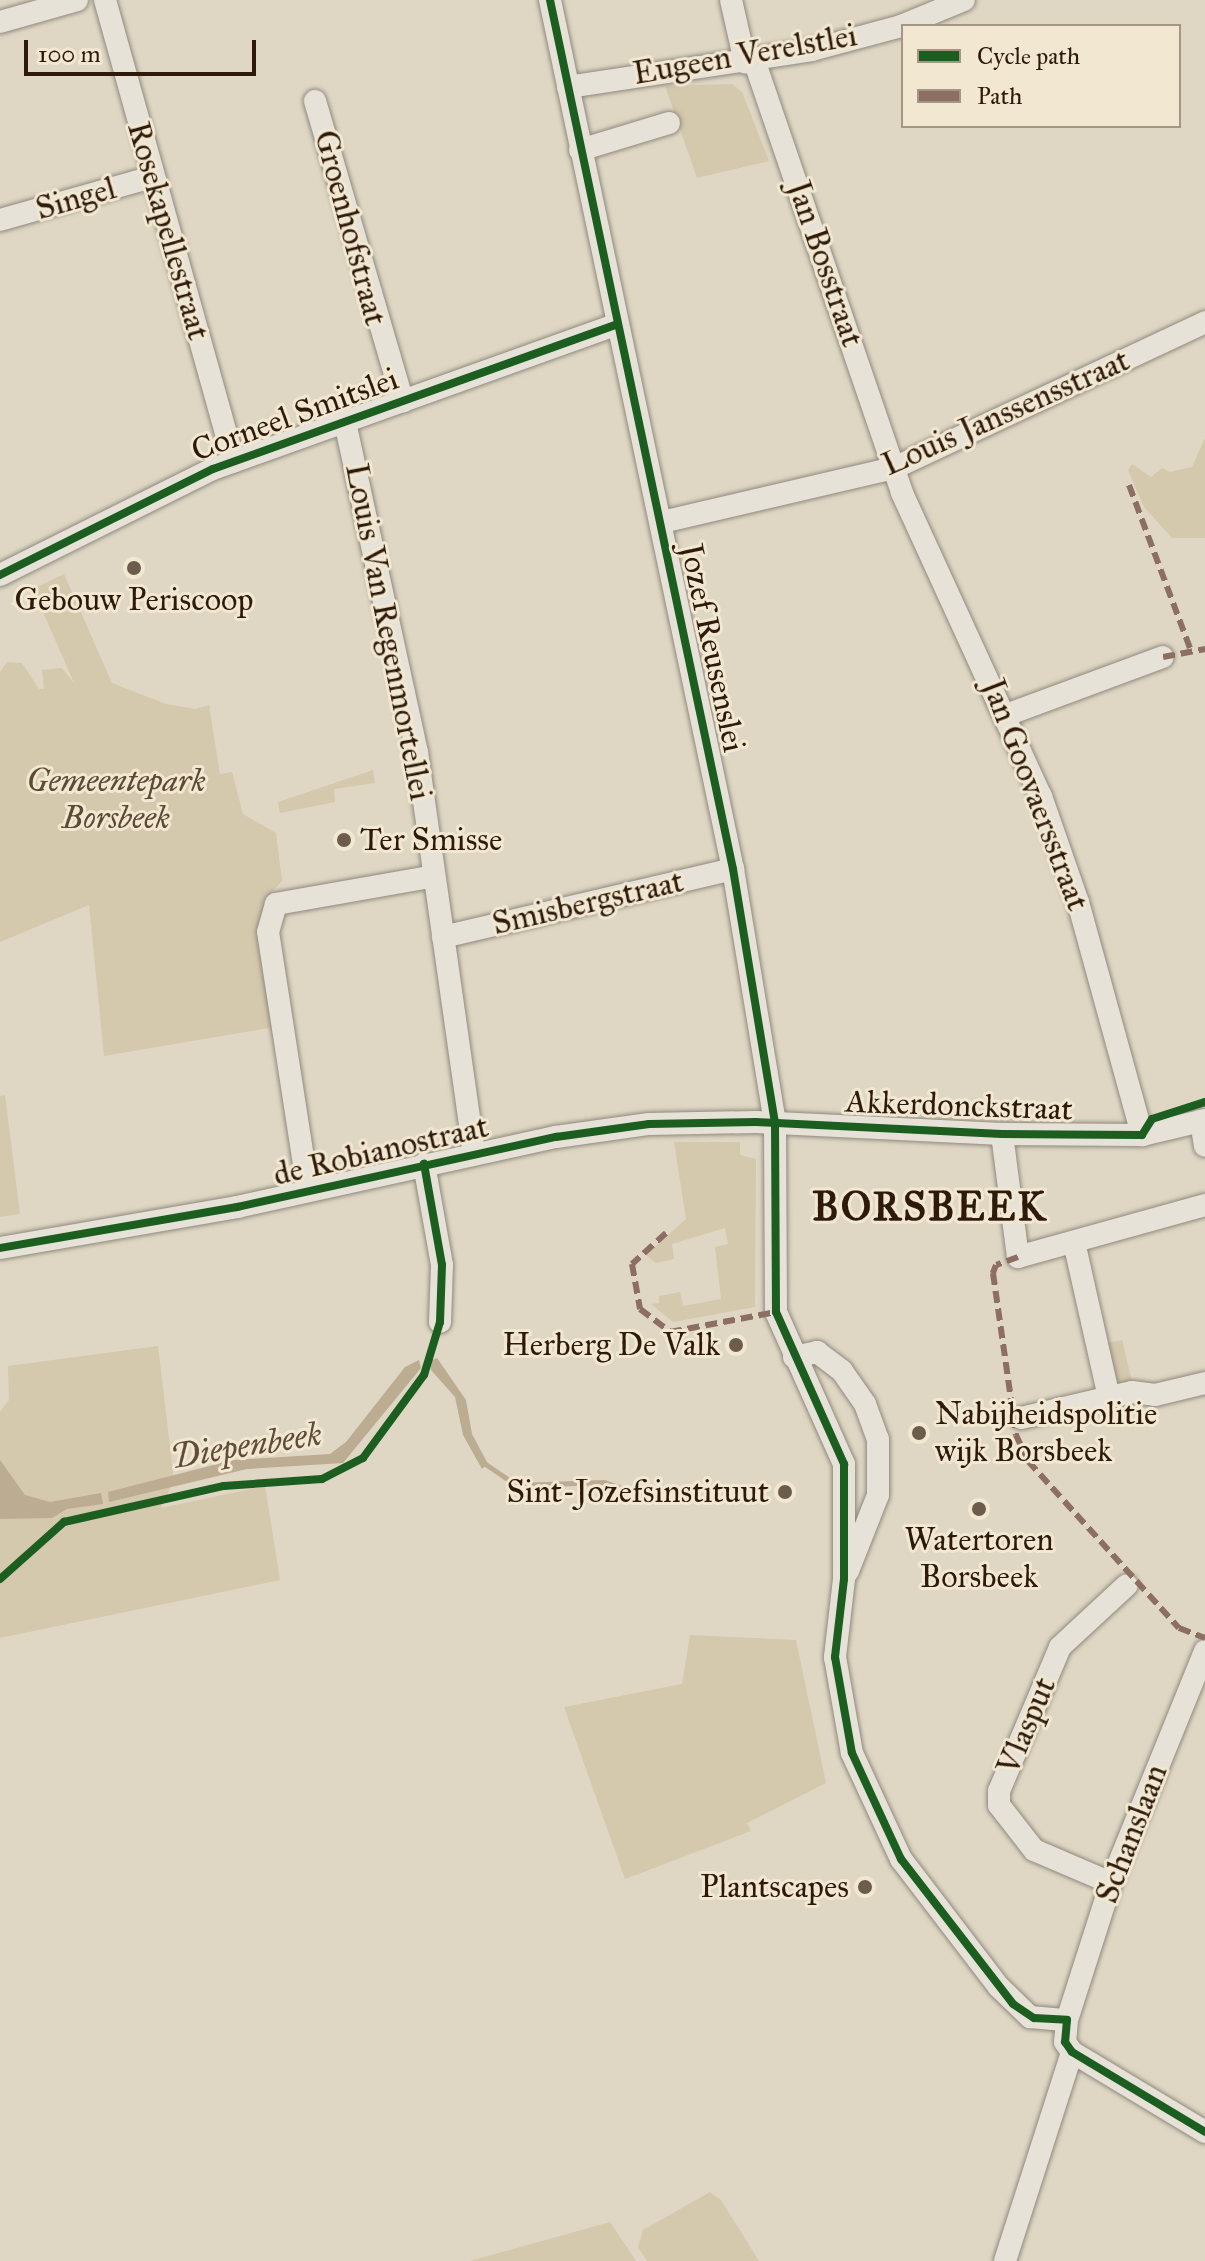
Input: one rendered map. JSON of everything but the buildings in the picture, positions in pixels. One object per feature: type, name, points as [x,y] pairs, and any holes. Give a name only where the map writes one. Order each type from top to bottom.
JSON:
[{"type":"street","points":[[0,22],[77,0]]},
{"type":"street","name":"Rosekapellestraat","points":[[105,0],[152,177],[234,461]]},
{"type":"street","name":"Jozef Reusenslei","points":[[550,0],[733,869],[775,1123],[776,1312],[794,1357]]},
{"type":"street","name":"Jan Bosstraat","points":[[731,0],[894,468]]},
{"type":"street","name":"Eugeen Verelstlei","points":[[906,24],[964,0]]},
{"type":"street","name":"Eugeen Verelstlei","points":[[568,87],[750,61],[901,26]]},
{"type":"street","name":"Groenhofstraat","points":[[315,101],[403,401]]},
{"type":"street","name":"Eugeen Verelstlei","points":[[580,150],[669,123]]},
{"type":"street","name":"Singel","points":[[0,220],[152,177]]},
{"type":"street","name":"Louis Janssensstraat","points":[[662,522],[894,468],[1205,322]]},
{"type":"street","name":"Corneel Smitslei","points":[[0,575],[234,461],[617,324]]},
{"type":"street","name":"Louis Van Regenmortellei","points":[[345,422],[417,752],[474,1153]]},
{"type":"street","name":"Jan Goovaersstraat","points":[[894,468],[1006,715],[1078,902],[1142,1135]]},
{"type":"street","points":[[1006,715],[1163,657]]},
{"type":"street","name":"Smisbergstraat","points":[[443,937],[733,869]]},
{"type":"street","points":[[308,1190],[268,932],[276,904],[434,876]]},
{"type":"street","points":[[1203,1120],[1205,1146]]},
{"type":"street","name":"Akkerdonckstraat","points":[[775,1123],[1002,1134],[1142,1135],[1203,1120]]},
{"type":"street","name":"de Robianostraat","points":[[0,1248],[308,1190],[474,1153],[649,1124],[775,1123]]},
{"type":"street","points":[[1002,1134],[1018,1257],[1205,1205]]},
{"type":"street","points":[[424,1164],[442,1265],[440,1322]]},
{"type":"street","points":[[1074,1242],[1109,1397]]},
{"type":"street","points":[[844,1579],[878,1495],[882,1458],[865,1404],[835,1363],[817,1352],[794,1357],[844,1464],[844,1579],[836,1636],[837,1681],[852,1753],[885,1832],[1013,2004],[1034,2018],[1067,2020],[1065,2042],[1072,2052],[1205,2132]]},
{"type":"street","points":[[1021,1418],[1132,1392],[1155,1395],[1205,1383]]},
{"type":"street","name":"Vlasput","points":[[1111,1883],[1034,1850],[999,1805],[999,1791],[1060,1647],[1127,1585]]},
{"type":"street","name":"Schanslaan","points":[[1067,2020],[1111,1883],[1205,1651]]},
{"type":"street","points":[[1005,2261],[1072,2052]]},
{"type":"green space","points":[[732,84],[742,92],[769,161],[697,178],[665,86]]},
{"type":"green space","points":[[1205,438],[1205,538],[1172,538],[1144,507],[1128,470],[1132,464],[1151,477],[1162,468],[1170,472],[1192,467]]},
{"type":"green space","name":"Gemeentepark Borsbeek","points":[[64,574],[112,683],[166,704],[195,709],[209,705],[220,774],[232,772],[243,814],[276,833],[282,881],[264,901],[260,926],[275,1027],[104,1056],[89,905],[0,942],[0,672],[7,662],[22,663],[39,689],[44,689],[42,670],[62,668],[74,683],[33,589]]},
{"type":"green space","points":[[373,770],[375,783],[334,789],[335,802],[280,813],[278,802]]},
{"type":"green space","points":[[5,1095],[20,1214],[0,1217],[0,1096]]},
{"type":"green space","points":[[674,1142],[740,1142],[740,1155],[756,1159],[755,1307],[673,1322],[651,1304],[659,1303],[659,1296],[680,1292],[683,1306],[721,1299],[715,1247],[728,1244],[725,1228],[672,1244],[674,1259],[656,1263],[646,1255],[686,1219]]},
{"type":"green space","points":[[1122,1340],[1133,1386],[1114,1379],[1102,1344]]},
{"type":"green space","points":[[158,1346],[174,1480],[161,1508],[265,1486],[280,1580],[0,1638],[0,1412],[9,1400],[8,1366]]},
{"type":"green space","points":[[690,1635],[796,1640],[826,1783],[747,1823],[751,1831],[625,1879],[564,1707],[682,1684]]},
{"type":"green space","points":[[710,2192],[721,2200],[759,2261],[647,2261],[638,2247],[643,2230]]},
{"type":"green space","points":[[610,2222],[636,2261],[470,2261]]},
{"type":"shaded area","points":[[437,1358],[466,1400],[472,1434],[488,1464],[482,1469],[463,1435],[455,1397],[431,1370],[430,1361]]},
{"type":"shaded area","points":[[419,1360],[421,1368],[343,1463],[247,1469],[109,1502],[108,1492],[233,1460],[330,1454],[346,1442],[405,1367]]},
{"type":"shaded area","points":[[0,1460],[25,1495],[50,1502],[101,1493],[103,1504],[67,1509],[52,1518],[0,1519]]},
{"type":"waterway","name":"Diepenbeek","points":[[481,1461],[516,1485],[604,1482],[660,1501]]},
{"type":"marked path","points":[[1129,485],[1190,648]]},
{"type":"marked path","points":[[1163,657],[1205,649]]},
{"type":"marked path","points":[[666,1233],[632,1264],[640,1309],[670,1332],[776,1312]]},
{"type":"marked path","points":[[1018,1257],[996,1265],[993,1273],[1016,1435],[1028,1461],[1179,1628],[1205,1638]]},
{"type":"cycle path","points":[[550,0],[733,869],[775,1123],[776,1312],[844,1464],[844,1579],[835,1657],[852,1753],[901,1859],[1013,2004],[1034,2018],[1067,2020],[1065,2042],[1072,2052],[1205,2132]]},
{"type":"cycle path","points":[[0,575],[213,469],[617,324]]},
{"type":"cycle path","points":[[0,1248],[237,1207],[556,1137],[649,1124],[756,1122],[1002,1134],[1142,1135],[1152,1119],[1205,1102]]},
{"type":"cycle path","points":[[0,1579],[64,1522],[224,1486],[322,1479],[363,1458],[424,1375],[440,1322],[442,1265],[424,1164]]},
{"type":"place","name":"Gebouw Periscoop","points":[[134,568]]},
{"type":"place","name":"Ter Smisse","points":[[344,840]]},
{"type":"place","name":"Herberg De Valk","points":[[736,1345]]},
{"type":"place","name":"Nabijheidspolitie wijk Borsbeek","points":[[919,1433]]},
{"type":"place","name":"Sint-Jozefsinstituut","points":[[785,1492]]},
{"type":"place","name":"Watertoren Borsbeek","points":[[979,1509]]},
{"type":"place","name":"Plantscapes","points":[[865,1887]]},
{"type":"district","name":"BORSBEEK","points":[[930,1207]]}]
